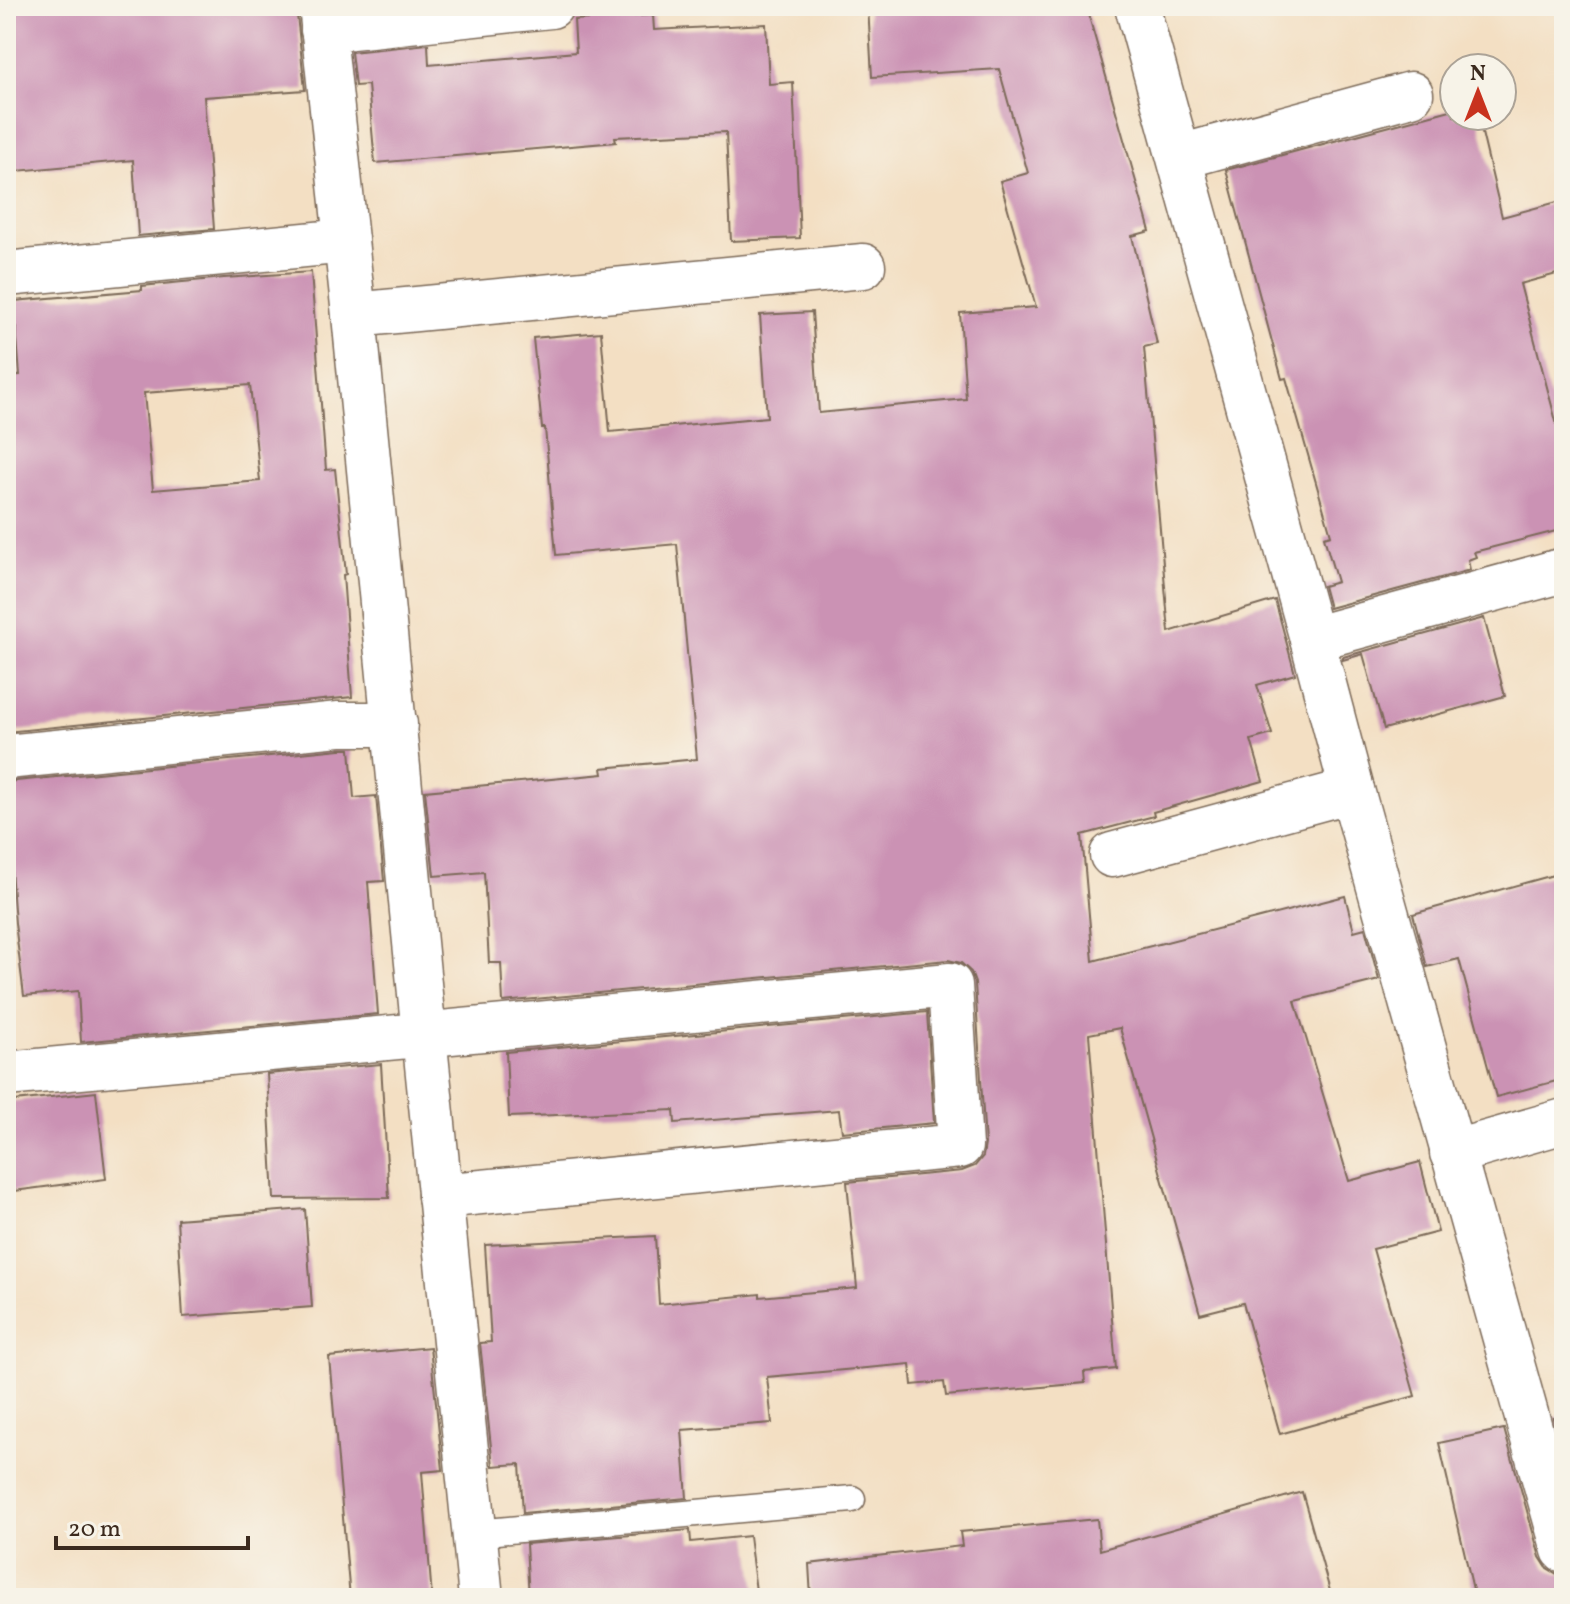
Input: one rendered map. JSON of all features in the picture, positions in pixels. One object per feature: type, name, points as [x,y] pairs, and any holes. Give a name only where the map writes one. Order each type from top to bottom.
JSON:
[{"type":"street","points":[[481,1598],[322,18],[551,6]]},
{"type":"street","points":[[1137,6],[1564,1550]]},
{"type":"street","points":[[1180,157],[1411,94]]},
{"type":"street","points":[[6,274],[346,241]]},
{"type":"street","points":[[354,315],[863,266]]},
{"type":"street","points":[[1312,639],[1564,570]]},
{"type":"street","points":[[6,757],[339,724],[395,724]]},
{"type":"street","points":[[1112,855],[1352,790]]},
{"type":"street","points":[[6,1074],[950,985],[960,1146],[440,1196]]},
{"type":"street","points":[[1452,1153],[1564,1121]]},
{"type":"lane","points":[[475,1533],[852,1499]]},
{"type":"building","points":[[6,6],[296,6],[305,90],[204,97],[214,229],[138,236],[133,160],[6,172]]},
{"type":"building","points":[[868,6],[1086,6],[1150,231],[1132,236],[1157,344],[1144,347],[1169,632],[1275,600],[1295,674],[1257,685],[1272,734],[1251,740],[1263,781],[1082,835],[1093,961],[1345,896],[1354,931],[1365,928],[1379,980],[1295,1001],[1349,1181],[1420,1162],[1438,1232],[1373,1249],[1415,1396],[1280,1434],[1243,1303],[1200,1314],[1120,1028],[1089,1034],[1116,1369],[1084,1372],[1085,1383],[946,1396],[944,1382],[912,1385],[910,1364],[767,1377],[772,1423],[682,1430],[687,1498],[523,1513],[520,1464],[493,1466],[480,1343],[491,1342],[485,1245],[655,1236],[659,1304],[857,1288],[847,1182],[962,1171],[975,1166],[983,1156],[985,1144],[975,983],[971,972],[961,963],[948,960],[503,1002],[501,963],[489,963],[484,872],[434,876],[425,791],[603,774],[602,768],[697,759],[677,544],[556,555],[545,428],[542,428],[533,338],[601,332],[610,432],[767,417],[760,315],[812,312],[819,413],[966,399],[960,313],[1036,307],[1000,181],[1028,173],[999,69],[872,77]]},
{"type":"building","points":[[653,15],[654,30],[766,24],[769,84],[793,82],[800,238],[731,241],[726,132],[615,137],[616,142],[375,163],[368,85],[355,86],[351,52],[428,44],[429,65],[576,52],[574,20]]},
{"type":"building","points":[[1438,113],[1438,132],[1482,132],[1502,217],[1564,200],[1564,272],[1520,284],[1564,452],[1564,529],[1474,552],[1476,557],[1468,560],[1470,570],[1329,608],[1323,586],[1337,582],[1324,537],[1331,535],[1286,378],[1282,379],[1226,170]]},
{"type":"building","points":[[311,272],[326,470],[335,469],[346,574],[343,575],[352,697],[6,732],[6,376],[20,375],[14,301],[142,290],[142,286]],"holes":[[[250,385],[260,481],[153,490],[144,393]]]},
{"type":"building","points":[[1484,618],[1505,696],[1384,729],[1363,654],[1343,660],[1343,657]]},
{"type":"building","points":[[350,749],[354,798],[376,796],[384,881],[368,882],[378,1014],[81,1042],[78,991],[24,996],[9,842],[6,842],[6,782]]},
{"type":"building","points":[[1564,872],[1564,1079],[1496,1097],[1459,959],[1427,967],[1413,914]]},
{"type":"building","points":[[927,1012],[934,1123],[842,1132],[839,1110],[675,1123],[674,1110],[509,1117],[506,1052]]},
{"type":"building","points":[[381,1064],[389,1198],[274,1199],[267,1074]]},
{"type":"building","points":[[96,1092],[106,1179],[6,1192],[6,1102]]},
{"type":"building","points":[[305,1209],[312,1307],[183,1317],[177,1219]]},
{"type":"building","points":[[430,1347],[443,1470],[422,1472],[432,1598],[350,1598],[329,1357]]},
{"type":"building","points":[[1564,1415],[1564,1457],[1553,1418]]},
{"type":"building","points":[[1504,1429],[1540,1557],[1547,1568],[1564,1574],[1564,1595],[1475,1598],[1439,1443]]},
{"type":"building","points":[[1302,1492],[1332,1598],[811,1598],[809,1564],[962,1546],[960,1532],[1097,1519],[1100,1550]]},
{"type":"building","points":[[690,1530],[691,1542],[749,1536],[756,1591],[694,1598],[529,1598],[526,1544]]}]
